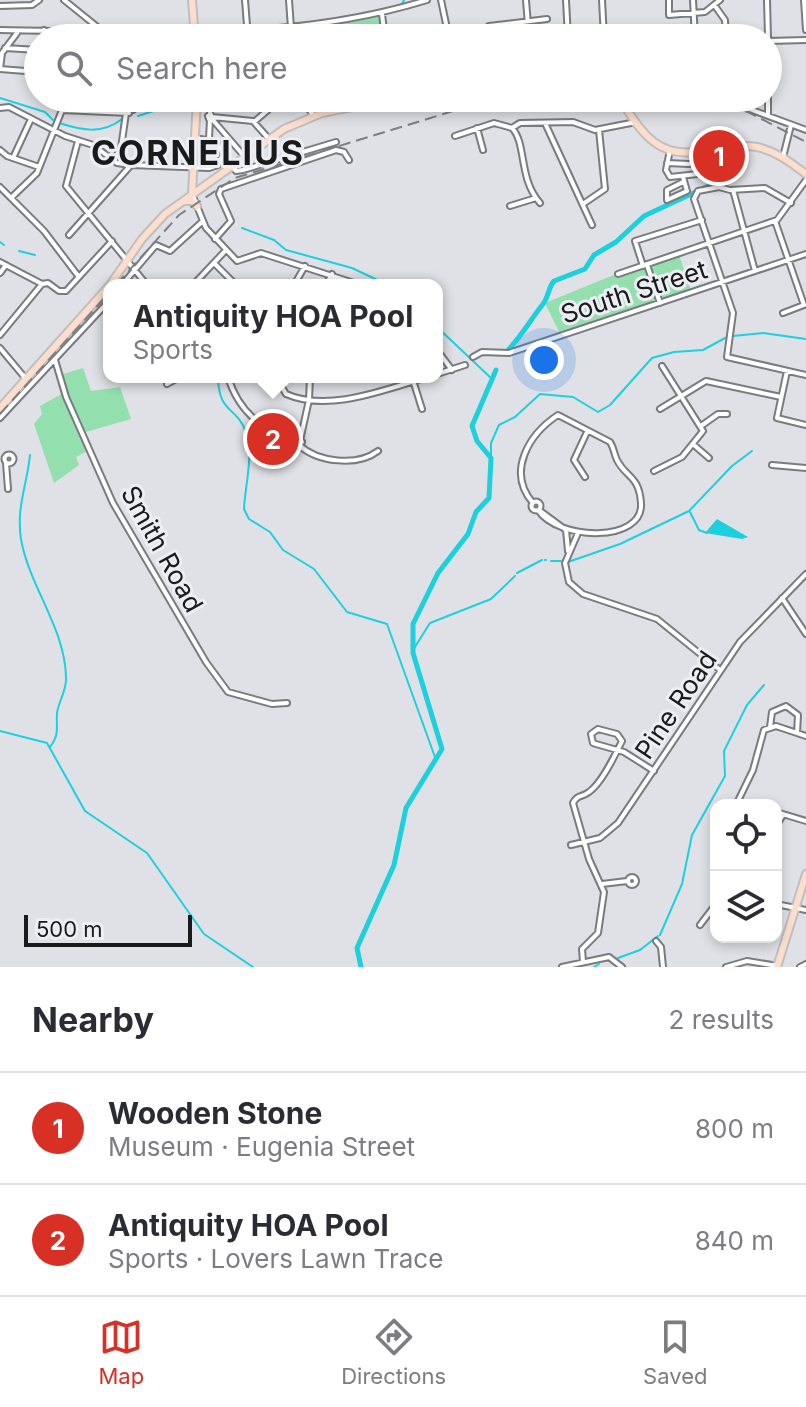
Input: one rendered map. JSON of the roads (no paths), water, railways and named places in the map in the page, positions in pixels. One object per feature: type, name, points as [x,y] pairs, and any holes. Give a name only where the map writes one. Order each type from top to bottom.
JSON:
[{"type":"main road","points":[[192,0],[194,24]]},
{"type":"main road","points":[[192,194],[196,112]]},
{"type":"main road","points":[[115,279],[153,225],[177,204],[269,139],[313,115],[325,112]]},
{"type":"main road","points":[[629,112],[651,140],[670,150],[689,153],[751,146],[783,157],[806,174]]},
{"type":"main road","points":[[192,178],[198,186],[205,185]]},
{"type":"main road","points":[[177,204],[190,200],[197,206]]},
{"type":"main road","points":[[0,408],[103,294]]},
{"type":"main road","points":[[778,967],[806,874]]},
{"type":"street","points":[[0,6],[32,5],[39,0]]},
{"type":"street","points":[[64,0],[94,24]]},
{"type":"street","points":[[245,0],[247,24]]},
{"type":"street","points":[[289,0],[291,24]]},
{"type":"street","points":[[328,24],[382,14],[427,0]]},
{"type":"street","points":[[441,0],[446,24]]},
{"type":"street","points":[[526,0],[528,24]]},
{"type":"street","points":[[566,0],[567,24]]},
{"type":"street","points":[[602,0],[603,24]]},
{"type":"street","points":[[669,0],[669,15],[695,14],[715,6],[720,0]]},
{"type":"street","points":[[693,0],[695,24]]},
{"type":"street","points":[[767,0],[768,24]]},
{"type":"street","points":[[804,0],[806,30]]},
{"type":"street","points":[[715,6],[725,24]]},
{"type":"street","points":[[382,14],[383,24]]},
{"type":"street","points":[[505,24],[547,19]]},
{"type":"street","points":[[0,30],[24,32]]},
{"type":"street","points":[[18,32],[5,48],[0,69],[24,71]]},
{"type":"street","points":[[782,39],[806,40]]},
{"type":"street","points":[[5,48],[24,49]]},
{"type":"street","points":[[0,108],[9,107],[78,141],[93,145],[113,161],[131,165],[212,167],[222,160],[220,145],[209,139],[195,138]]},
{"type":"street","points":[[11,198],[39,167],[52,128],[62,112]]},
{"type":"street","points":[[113,161],[120,152],[129,112]]},
{"type":"street","points":[[209,139],[210,112]]},
{"type":"street","points":[[254,122],[266,112]]},
{"type":"street","points":[[758,112],[806,130]]},
{"type":"street","points":[[196,116],[254,122],[269,139]]},
{"type":"street","points":[[210,117],[245,157]]},
{"type":"street","points":[[13,158],[31,119]]},
{"type":"street","points":[[512,128],[520,123],[580,123],[599,130],[636,122]]},
{"type":"street","points":[[455,136],[497,123],[512,128],[519,136],[522,166],[538,201],[510,206]]},
{"type":"street","points":[[545,123],[592,225]]},
{"type":"street","points":[[783,157],[792,124]]},
{"type":"street","points":[[477,128],[483,150]]},
{"type":"street","points":[[583,204],[601,194],[606,186],[599,130]]},
{"type":"street","points":[[78,141],[65,184],[143,279]]},
{"type":"street","points":[[233,167],[236,171],[243,170],[336,142]]},
{"type":"street","points":[[0,150],[39,167]]},
{"type":"street","points":[[215,239],[231,221],[219,194],[221,189],[336,150],[344,152],[349,160]]},
{"type":"street","points":[[670,150],[668,175],[683,179]]},
{"type":"street","points":[[712,150],[719,187]]},
{"type":"street","points":[[667,163],[689,164]]},
{"type":"street","points":[[69,235],[131,165]]},
{"type":"street","points":[[683,179],[687,191],[667,200],[667,190],[683,179],[716,172]]},
{"type":"street","points":[[618,274],[775,221],[806,180]]},
{"type":"street","points":[[0,187],[42,228],[79,277]]},
{"type":"street","points":[[791,203],[769,189],[733,190],[719,187],[695,194],[734,316],[727,357],[806,375]]},
{"type":"street","points":[[733,190],[755,271]]},
{"type":"street","points":[[192,194],[203,221],[215,239],[239,262],[261,253],[345,279]]},
{"type":"street","points":[[660,303],[635,241],[702,220]]},
{"type":"street","points":[[128,279],[156,245],[170,251],[203,221]]},
{"type":"street","points":[[775,221],[804,305],[783,313]]},
{"type":"street","points":[[0,262],[42,284],[48,283],[64,291],[112,241]]},
{"type":"street","points":[[199,279],[226,250]]},
{"type":"street","name":"South Street","points":[[473,357],[482,352],[509,353],[806,254]]},
{"type":"street","points":[[214,264],[230,279]]},
{"type":"street","points":[[0,273],[6,265]]},
{"type":"street","points":[[297,279],[305,266]]},
{"type":"street","points":[[329,279],[332,274]]},
{"type":"street","points":[[0,335],[42,284]]},
{"type":"street","points":[[0,418],[103,308]]},
{"type":"street","points":[[0,348],[26,379]]},
{"type":"street","points":[[443,358],[452,370]]},
{"type":"street","name":"Smith Road","points":[[55,360],[66,397],[113,503],[206,662],[227,691],[272,704],[287,703]]},
{"type":"street","points":[[443,372],[465,365]]},
{"type":"street","points":[[654,471],[682,457],[702,433],[701,426],[662,366]]},
{"type":"street","points":[[787,371],[777,418],[806,425]]},
{"type":"street","points":[[660,409],[706,381],[781,397]]},
{"type":"street","points":[[231,383],[253,420],[301,444],[308,453],[333,460],[369,457],[378,451]]},
{"type":"street","points":[[280,383],[286,394],[309,400],[362,395],[400,383]]},
{"type":"street","points":[[301,444],[310,383]]},
{"type":"street","points":[[413,383],[422,409]]},
{"type":"street","points":[[701,426],[718,414],[727,414]]},
{"type":"street","points":[[558,415],[566,417],[587,432],[612,444],[618,462],[634,478],[641,507],[634,520],[617,530],[578,533],[566,530],[533,509],[525,483],[523,451],[551,419],[558,415]]},
{"type":"street","points":[[585,477],[574,460],[587,432]]},
{"type":"street","points":[[694,445],[709,458]]},
{"type":"street","points":[[0,451],[6,460],[8,489]]},
{"type":"street","points":[[772,465],[806,468]]},
{"type":"street","points":[[566,530],[569,552]]},
{"type":"street","points":[[578,533],[565,571],[577,591],[657,619],[720,670]]},
{"type":"street","name":"Pine Road","points":[[571,845],[584,843],[614,827],[743,639],[806,574]]},
{"type":"street","points":[[782,598],[806,634]]},
{"type":"street","points":[[739,799],[753,770],[761,735],[770,727],[772,712],[789,707],[798,715],[797,733]]},
{"type":"street","points":[[770,727],[806,736]]},
{"type":"street","points":[[583,962],[582,949],[598,933],[604,898],[573,801],[590,791],[617,750],[622,741],[619,735],[598,729],[592,732],[593,743],[617,750],[654,771]]},
{"type":"street","points":[[783,815],[806,821]]},
{"type":"street","points":[[602,884],[627,881]]},
{"type":"street","points":[[782,905],[806,910]]},
{"type":"street","points":[[700,925],[710,912]]},
{"type":"street","points":[[656,941],[661,949],[663,967]]},
{"type":"street","points":[[562,967],[609,957],[622,967]]},
{"type":"street","points":[[726,967],[747,961],[778,967]]},
{"type":"street","points":[[800,967],[806,964]]},
{"type":"water","points":[[717,519],[748,537],[742,539],[705,533]]},
{"type":"waterway","points":[[402,4],[404,0]]},
{"type":"waterway","points":[[0,98],[24,105]]},
{"type":"waterway","points":[[45,112],[53,120]]},
{"type":"waterway","points":[[138,116],[150,112]]},
{"type":"waterway","points":[[59,123],[99,129],[122,119]]},
{"type":"waterway","points":[[509,349],[543,304],[554,281],[585,269],[594,255],[616,242],[644,216],[717,182]]},
{"type":"waterway","points":[[242,228],[274,240],[286,250],[352,268],[375,279]]},
{"type":"waterway","points":[[0,242],[4,245]]},
{"type":"waterway","points":[[19,251],[35,255]]},
{"type":"waterway","points":[[443,333],[491,378]]},
{"type":"waterway","points":[[733,336],[763,333],[806,339]]},
{"type":"waterway","points":[[491,458],[491,443],[499,425],[515,417],[540,394],[573,397],[598,412],[610,405],[652,358],[674,352],[703,350],[727,337]]},
{"type":"waterway","points":[[361,967],[357,948],[394,865],[406,808],[442,749],[413,653],[413,624],[438,573],[468,534],[476,512],[489,498],[491,458],[477,441],[472,426],[496,370]]},
{"type":"waterway","points":[[218,383],[221,398],[238,417],[246,432],[249,460],[244,509],[249,519],[270,532],[283,550],[314,569],[347,612],[387,624],[436,760]]},
{"type":"waterway","points":[[568,562],[620,544],[689,511],[732,466],[752,451]]},
{"type":"waterway","points":[[30,455],[21,507],[21,539],[31,574],[60,641],[66,677],[57,713],[56,734],[50,747]]},
{"type":"waterway","points":[[690,512],[699,530],[707,533]]},
{"type":"waterway","points":[[517,573],[542,560]]},
{"type":"waterway","points":[[551,561],[561,561]]},
{"type":"waterway","points":[[413,650],[430,623],[491,599],[515,576]]},
{"type":"waterway","points":[[660,935],[682,884],[692,835],[725,776],[724,751],[747,705],[764,685]]},
{"type":"waterway","points":[[0,731],[47,743],[85,811],[147,853],[204,934],[253,967]]},
{"type":"waterway","points":[[618,958],[640,950],[658,936]]},
{"type":"waterway","points":[[594,967],[599,964]]},
{"type":"railway","points":[[121,279],[179,215],[235,178],[450,112]]},
{"type":"railway","points":[[748,112],[806,142]]},
{"type":"railway","points":[[0,414],[103,300]]},
{"type":"place","name":"Wooden Stone","points":[[719,156]]},
{"type":"place","name":"Antiquity HOA Pool","points":[[273,439]]},
{"type":"district","name":"CORNELIUS","points":[[198,153]]}]
